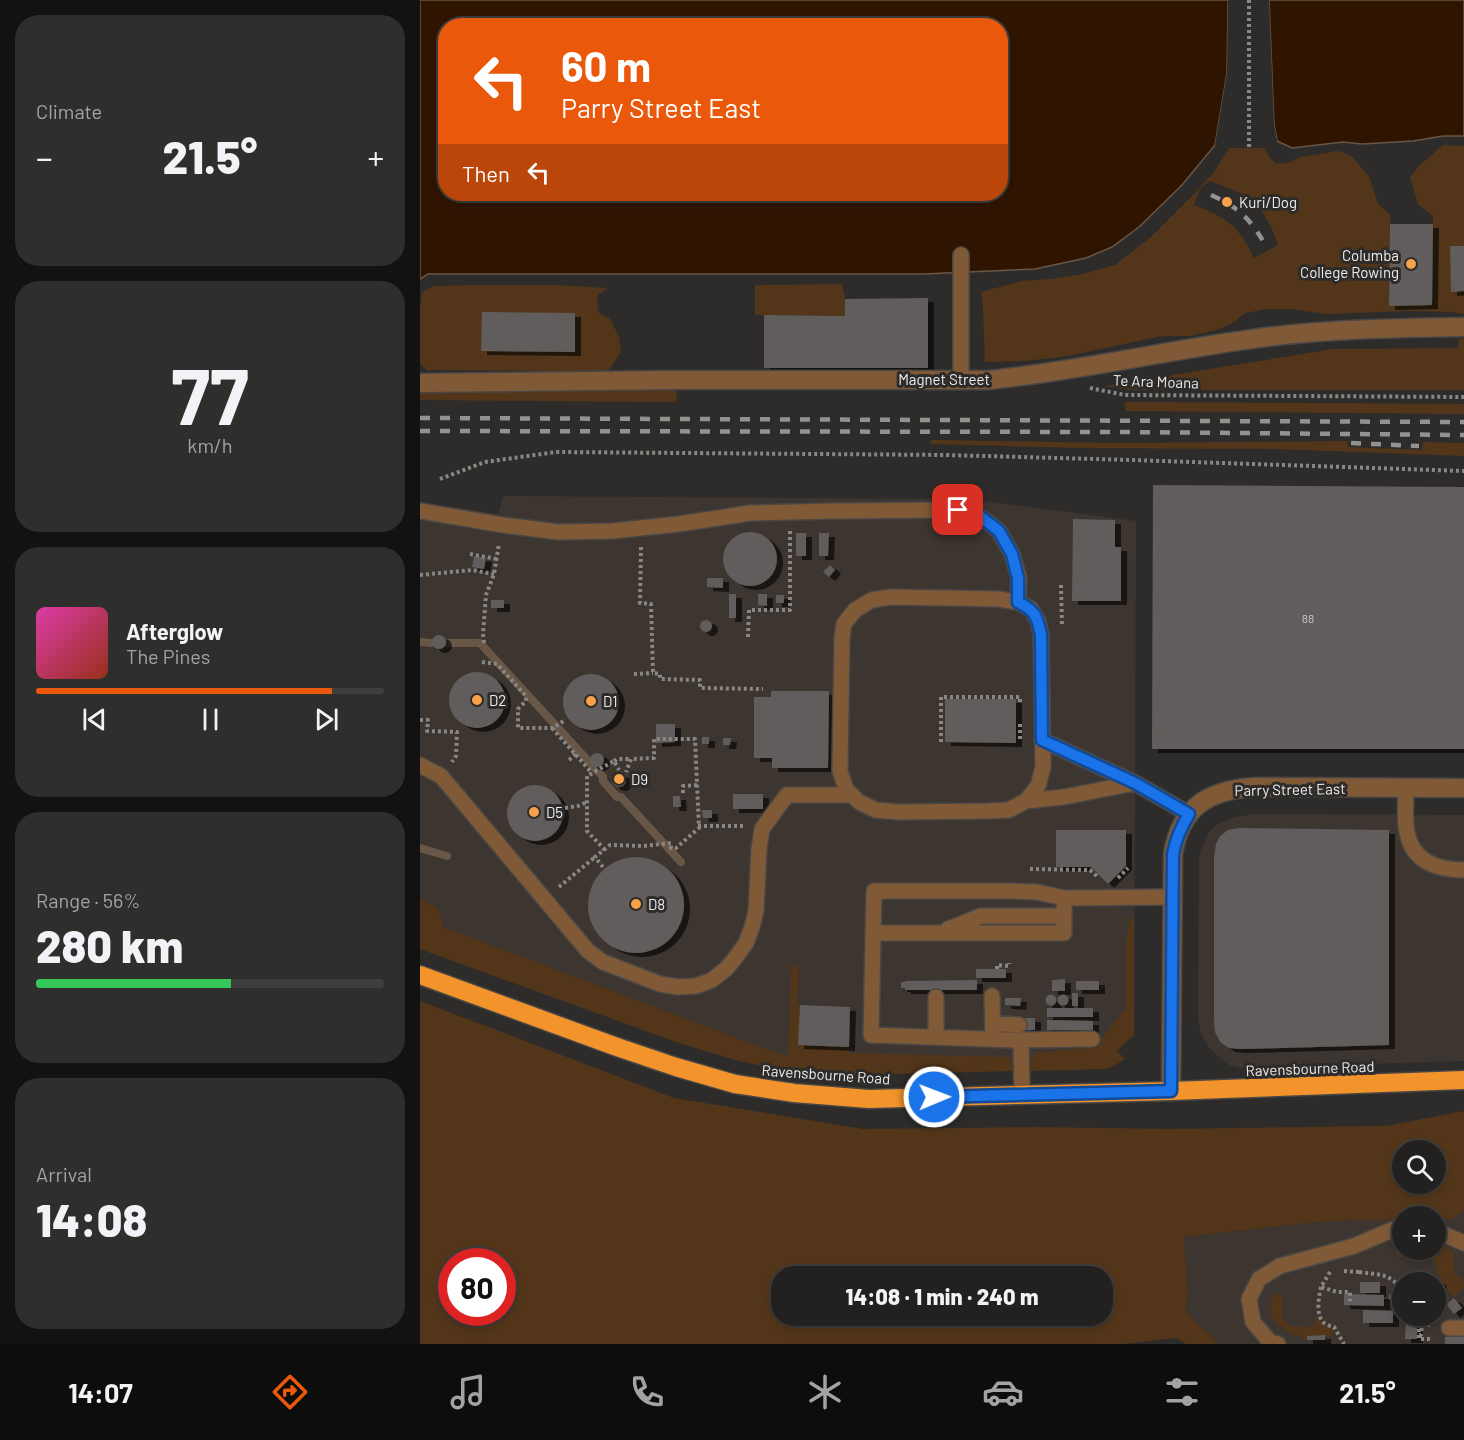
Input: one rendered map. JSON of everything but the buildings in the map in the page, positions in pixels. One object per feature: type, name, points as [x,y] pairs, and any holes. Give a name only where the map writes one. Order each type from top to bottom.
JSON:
[{"type":"highway","name":"Ravensbourne Road","points":[[420,975],[676,1067],[735,1084],[794,1093],[869,1099],[1464,1080]]},
{"type":"street","name":"Magnet Street","points":[[420,383],[988,380],[1036,375],[1293,334],[1464,327]]},
{"type":"street","name":"Parry Street East","points":[[1171,1091],[1173,854],[1175,840],[1189,814],[1211,797],[1235,788],[1464,788]]},
{"type":"lane","points":[[961,255],[961,379]]},
{"type":"lane","points":[[420,512],[558,532],[612,531],[750,513],[833,510],[958,510],[981,517],[999,531],[1012,554],[1018,578],[1018,602]]},
{"type":"lane","points":[[1026,801],[1038,786],[1043,767],[1041,635],[1038,621],[1031,609],[1018,602],[998,599],[891,597],[872,600],[855,610],[844,624],[842,638],[840,771],[846,789],[859,802],[876,810],[899,812],[998,811],[1009,810],[1026,801],[1135,783]]},
{"type":"lane","points":[[1042,740],[1135,783],[1189,814]]},
{"type":"lane","points":[[420,765],[441,776],[588,951],[603,962],[660,984],[678,987],[696,986],[712,980],[736,957],[749,935],[756,911],[762,830],[787,795],[852,795]]},
{"type":"lane","points":[[1406,789],[1406,830],[1412,848],[1428,863],[1452,870],[1464,870]]},
{"type":"lane","points":[[1092,1039],[993,1031],[936,1037],[872,1035],[874,891],[1018,891],[1037,892],[1064,898],[1172,897]]},
{"type":"lane","points":[[873,933],[1064,933],[1064,898]]},
{"type":"lane","points":[[992,996],[993,1031]]},
{"type":"lane","points":[[936,997],[936,1037]]},
{"type":"lane","points":[[1020,1032],[1022,1095]]},
{"type":"lane","points":[[1278,1344],[1270,1342],[1253,1322],[1250,1299],[1259,1279],[1280,1266],[1354,1246],[1392,1230]]},
{"type":"lane","points":[[1446,1235],[1464,1243]]},
{"type":"path","points":[[1249,0],[1249,147]]},
{"type":"path","name":"Te Ara Moana","points":[[1083,387],[1125,395],[1464,396]]},
{"type":"path","points":[[440,479],[485,462],[556,452],[947,455],[1464,471]]},
{"type":"path","points":[[484,643],[486,595],[494,573],[503,525]]},
{"type":"path","points":[[641,528],[640,603],[651,604],[653,673]]},
{"type":"path","points":[[748,638],[748,610],[790,610],[790,553]]},
{"type":"path","points":[[470,554],[497,559]]},
{"type":"path","points":[[420,575],[472,570],[494,573]]},
{"type":"path","points":[[482,662],[496,664],[526,696],[526,701],[518,709],[518,728],[552,728],[565,720]]},
{"type":"path","points":[[634,674],[660,674],[660,680],[700,680],[700,688],[762,689]]},
{"type":"path","points":[[941,742],[941,697],[1020,698],[1020,706]]},
{"type":"path","points":[[420,720],[428,720],[428,731],[457,732],[456,756]]},
{"type":"path","points":[[552,728],[592,772]]},
{"type":"path","points":[[544,899],[595,857],[604,850],[610,845],[643,846],[671,843],[671,848],[676,848],[699,828],[695,738],[654,739],[654,758],[614,760],[586,776],[587,831],[604,850]]},
{"type":"path","points":[[569,760],[576,754]]},
{"type":"path","points":[[626,772],[631,759]]},
{"type":"path","points":[[614,760],[619,770]]},
{"type":"path","points":[[683,793],[683,786],[697,785]]},
{"type":"path","points":[[565,808],[587,802]]},
{"type":"path","points":[[698,826],[748,826],[750,822],[765,825]]},
{"type":"path","points":[[595,857],[603,867]]},
{"type":"path","points":[[1114,881],[1128,868]]},
{"type":"path","points":[[1021,869],[1090,870],[1102,882]]},
{"type":"path","points":[[997,969],[997,966],[1009,966],[1009,963]]},
{"type":"path","points":[[1342,1249],[1359,1272]]},
{"type":"path","points":[[1332,1269],[1321,1287],[1318,1300],[1321,1321],[1334,1327],[1344,1344]]},
{"type":"path","points":[[1341,1270],[1384,1275],[1392,1279]]},
{"type":"path","points":[[1321,1287],[1337,1292],[1350,1292],[1350,1301]]},
{"type":"path","points":[[1420,1326],[1419,1339],[1431,1339]]},
{"type":"shaded area","points":[[420,0],[1228,0],[1227,73],[1215,145],[1182,185],[1139,227],[1112,247],[1086,258],[1035,269],[923,274],[428,274],[420,279]]},
{"type":"shaded area","points":[[1269,0],[1464,0],[1464,136],[1362,144],[1343,142],[1292,148],[1277,141],[1274,124]]},
{"type":"shaded area","points":[[1443,145],[1464,146],[1464,314],[1406,311],[1327,314],[1290,309],[1267,309],[1245,313],[1234,322],[1217,330],[1191,336],[1162,336],[1067,356],[1025,361],[985,362],[981,292],[1022,281],[1083,274],[1115,265],[1151,237],[1194,194],[1214,172],[1229,148],[1265,148],[1269,157],[1276,164],[1288,163],[1301,157],[1339,151],[1351,156],[1369,176],[1378,204],[1390,215],[1389,305],[1432,305],[1433,216],[1418,204],[1410,177]],"holes":[[[1209,181],[1235,191],[1254,203],[1267,220],[1278,245],[1254,258],[1237,230],[1215,214],[1194,205],[1200,189]]]},
{"type":"shaded area","points":[[842,284],[845,316],[755,315],[755,285]]},
{"type":"shaded area","points":[[434,286],[607,288],[597,296],[598,312],[610,319],[619,337],[621,352],[608,371],[427,370],[420,363],[422,292]]},
{"type":"shaded area","points":[[1459,339],[1464,339],[1464,390],[1130,390],[1105,386],[1333,349],[1458,348]]},
{"type":"shaded area","points":[[669,388],[677,392],[676,402],[420,400],[420,391]]},
{"type":"shaded area","points":[[1125,402],[1464,404],[1464,414],[1125,411]]},
{"type":"shaded area","points":[[932,440],[1118,443],[1347,441],[1348,447],[1422,450],[1423,442],[1464,443],[1464,456],[1278,449],[1078,448],[933,444],[930,442]]},
{"type":"shaded area","points":[[503,496],[969,499],[1136,521],[1134,1035],[1106,1060],[1012,1061],[782,1055],[442,927],[437,907],[420,899],[420,502],[498,514]]},
{"type":"shaded area","points":[[1254,814],[1464,815],[1464,1061],[1241,1068],[1229,1065],[1210,1049],[1200,1030],[1198,1018],[1199,859],[1208,833],[1215,826],[1234,817]]},
{"type":"shaded area","points":[[420,899],[437,907],[443,927],[782,1055],[788,1055],[791,965],[799,967],[797,1005],[800,1005],[799,1045],[849,1047],[849,1053],[1009,1057],[1013,1071],[852,1075],[788,1071],[739,1061],[679,1043],[420,949]]},
{"type":"shaded area","points":[[1130,918],[1134,918],[1134,1035],[1117,1051],[1125,1059],[1105,1069],[1031,1071],[1031,1060],[1035,1053],[1096,1047],[1126,1007],[1126,943]]},
{"type":"shaded area","points":[[420,1001],[674,1098],[863,1129],[1386,1126],[1464,1111],[1464,1210],[1453,1219],[1446,1219],[1446,1206],[1392,1206],[1392,1220],[1307,1223],[1184,1237],[1188,1295],[1185,1309],[1195,1322],[1215,1339],[1217,1344],[1186,1344],[1176,1338],[1124,1344],[420,1344]]},
{"type":"shaded area","points":[[1464,1210],[1464,1344],[1217,1344],[1215,1339],[1195,1322],[1185,1309],[1188,1295],[1184,1237],[1307,1223],[1392,1220],[1392,1260],[1446,1260],[1446,1219],[1453,1219]]},
{"type":"shaded area","points":[[1446,1245],[1453,1252],[1454,1275],[1461,1276],[1464,1286],[1454,1298],[1446,1287],[1446,1272],[1438,1272],[1436,1262],[1432,1260],[1446,1260]]},
{"type":"shaded area","points":[[1279,1294],[1283,1298],[1282,1319],[1290,1326],[1312,1327],[1317,1316],[1324,1326],[1333,1328],[1334,1334],[1325,1338],[1325,1335],[1307,1336],[1307,1339],[1284,1329],[1274,1319],[1271,1312],[1273,1295]]},
{"type":"pier","points":[[1228,0],[1231,0],[1230,73],[1218,146],[1215,145],[1227,73]]},
{"type":"pier","points":[[1266,0],[1269,0],[1274,124],[1277,141],[1275,143],[1271,125]]},
{"type":"waterway","points":[[420,642],[431,643]]},
{"type":"waterway","points":[[446,643],[480,643],[603,777],[603,781],[617,797],[621,797],[681,862]]},
{"type":"waterway","points":[[420,848],[447,856]]},
{"type":"railway","points":[[1211,195],[1228,203],[1241,213],[1263,241]]},
{"type":"railway","points":[[420,418],[1464,422]]},
{"type":"railway","points":[[420,431],[1464,435]]},
{"type":"railway","points":[[1351,443],[1419,446]]},
{"type":"place","name":"Kuri/Dog","points":[[1227,202]]},
{"type":"place","name":"Columba College Rowing","points":[[1411,264]]},
{"type":"place","name":"D2","points":[[477,700]]},
{"type":"place","name":"D1","points":[[591,701]]},
{"type":"place","name":"D9","points":[[619,779]]},
{"type":"place","name":"D5","points":[[534,812]]},
{"type":"place","name":"D8","points":[[636,904]]},
{"type":"route","points":[[934,1097],[1171,1091],[1173,854],[1175,840],[1189,814],[1135,783],[1042,740],[1041,635],[1038,621],[1031,609],[1018,602],[1018,578],[1012,554],[999,531],[981,517],[958,510]]}]
